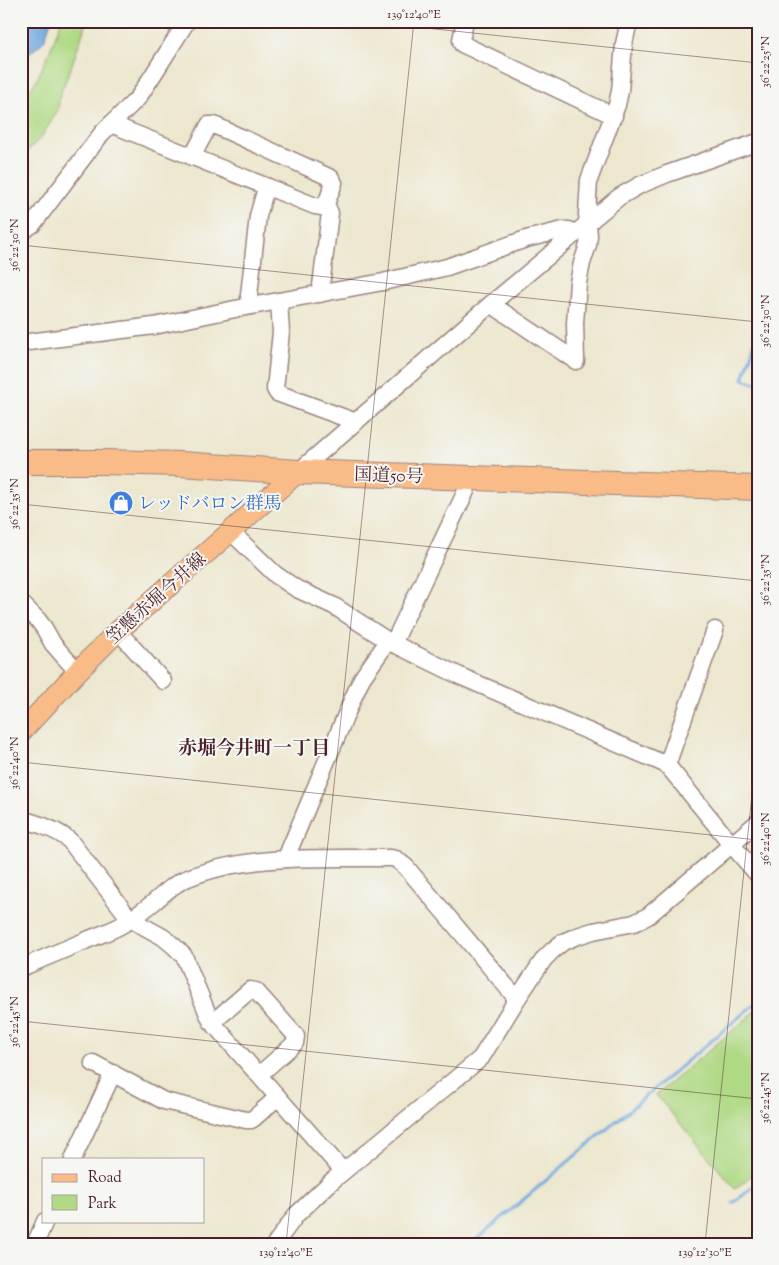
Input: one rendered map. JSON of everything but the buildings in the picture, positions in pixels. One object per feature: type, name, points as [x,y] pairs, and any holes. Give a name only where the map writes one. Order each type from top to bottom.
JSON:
[{"type":"highway","name":"国道50号","points":[[21,462],[181,464],[298,472],[758,488]]},
{"type":"main road","name":"笠懸赤堀今井線","points":[[21,732],[118,631],[298,472]]},
{"type":"street","points":[[21,232],[33,224],[102,133],[138,98],[188,21]]},
{"type":"street","points":[[465,21],[461,40],[462,44],[614,116]]},
{"type":"street","points":[[582,229],[587,209],[589,180],[614,116],[620,91],[624,44],[630,21]]},
{"type":"street","points":[[111,124],[192,157],[315,206],[322,207],[326,204],[334,183],[331,178],[214,124],[209,125],[192,157]]},
{"type":"street","points":[[298,472],[491,304],[619,197],[640,185],[667,174],[758,142]]},
{"type":"street","points":[[250,306],[249,295],[258,216],[268,187]]},
{"type":"street","points":[[320,294],[330,213],[326,204]]},
{"type":"street","points":[[21,343],[154,326],[250,306],[383,282],[447,267],[526,239],[563,230],[582,229],[589,236],[578,283],[575,323],[576,361],[491,304]]},
{"type":"street","points":[[279,301],[281,332],[275,389],[278,393],[356,422]]},
{"type":"street","points":[[287,859],[352,698],[366,672],[391,643],[466,491],[468,477]]},
{"type":"street","points":[[230,531],[276,575],[297,589],[334,606],[391,643],[510,698],[667,765],[758,875]]},
{"type":"street","points":[[21,603],[38,620],[53,644],[78,671]]},
{"type":"street","points":[[667,765],[715,630]]},
{"type":"street","points":[[118,631],[163,681]]},
{"type":"street","points":[[21,819],[57,832],[70,841],[130,919],[163,937],[184,956],[212,1022],[343,1172]]},
{"type":"street","points":[[275,1244],[296,1215],[343,1172],[481,1058],[544,959],[558,946],[577,936],[634,923],[648,916],[758,822]]},
{"type":"street","points":[[21,968],[119,927],[153,903],[178,882],[231,865],[287,859],[396,859],[406,867],[517,999]]},
{"type":"street","points":[[212,1022],[250,990],[256,991],[296,1036],[295,1043],[259,1075]]},
{"type":"street","points":[[93,1063],[164,1101],[249,1121],[278,1097]]},
{"type":"street","points":[[73,1158],[113,1073]]},
{"type":"street","points":[[35,1244],[45,1222]]},
{"type":"green space","points":[[61,21],[87,21],[60,94],[58,110],[42,136],[21,158],[21,103],[37,79]]},
{"type":"green space","points":[[758,1009],[758,1170],[735,1189],[656,1095]]},
{"type":"water","points":[[26,21],[51,21],[44,41],[21,61],[21,27]]},
{"type":"waterway","points":[[758,334],[743,379],[758,384]]},
{"type":"waterway","points":[[471,1244],[758,1001]]},
{"type":"waterway","points":[[733,1203],[758,1183]]},
{"type":"place","name":"レッドバロン群馬","points":[[121,503]]},
{"type":"district","name":"赤堀今井町一丁目","points":[[254,747]]}]
